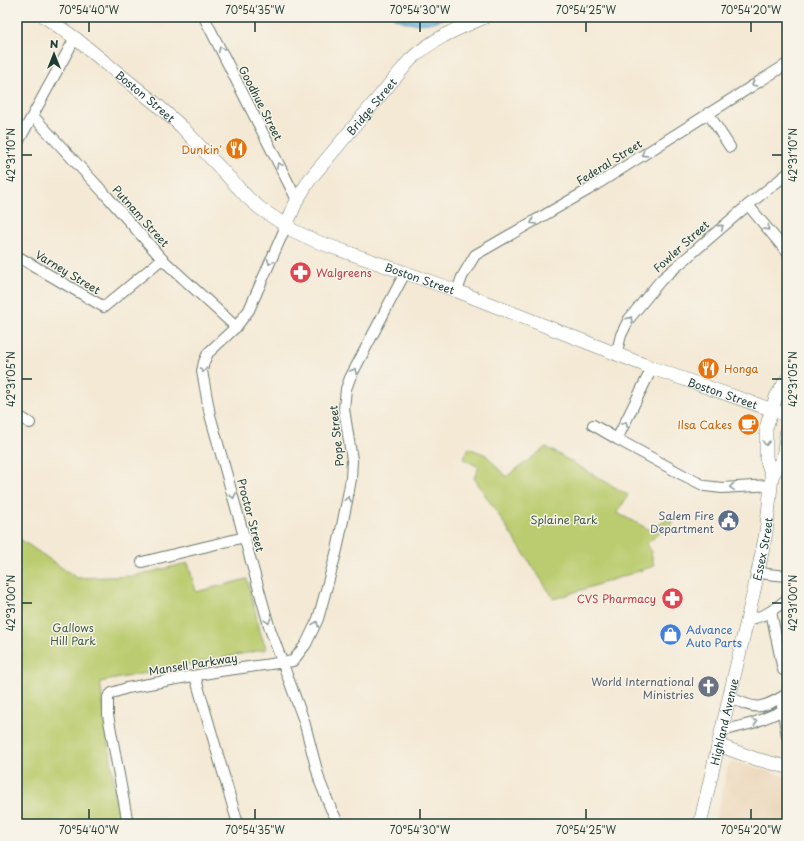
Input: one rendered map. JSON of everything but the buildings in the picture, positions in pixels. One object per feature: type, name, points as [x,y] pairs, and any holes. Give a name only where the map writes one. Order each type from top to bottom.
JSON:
[{"type":"main road","name":"Boston Street","points":[[45,17],[75,38],[167,114],[196,142],[210,159],[248,198],[286,226],[318,242],[457,291],[616,355],[787,416]]},
{"type":"main road","name":"Bridge Street","points":[[286,226],[296,200],[310,179],[410,60],[429,44],[456,29],[485,17]]},
{"type":"main road","name":"Essex Street","points":[[772,480],[766,458],[766,428],[770,410],[787,379]]},
{"type":"main road","name":"Essex Street","points":[[747,620],[766,533],[772,480],[783,458],[787,428]]},
{"type":"main road","name":"Highland Avenue","points":[[700,824],[747,620]]},
{"type":"main road","points":[[718,745],[756,759],[787,766]]},
{"type":"street","name":"Goodhue Street","points":[[204,17],[296,200]]},
{"type":"street","points":[[17,144],[75,38]]},
{"type":"street","name":"Federal Street","points":[[457,291],[462,277],[475,255],[588,190],[787,64]]},
{"type":"street","points":[[708,113],[730,147]]},
{"type":"street","name":"Putnam Street","points":[[33,116],[105,194],[162,259],[236,327]]},
{"type":"street","name":"Fowler Street","points":[[616,355],[621,335],[630,319],[661,280],[748,205],[787,174]]},
{"type":"street","points":[[748,205],[787,252]]},
{"type":"street","name":"Proctor Street","points":[[286,226],[249,310],[243,320],[208,353],[202,371],[210,415],[270,630],[304,721],[320,782],[339,824]]},
{"type":"street","name":"Varney Street","points":[[17,256],[104,307],[162,259]]},
{"type":"street","name":"Pope Street","points":[[283,663],[293,661],[313,631],[337,550],[350,488],[352,469],[344,409],[346,389],[350,378],[405,273]]},
{"type":"street","points":[[617,439],[652,368]]},
{"type":"street","points":[[17,415],[30,423]]},
{"type":"street","points":[[593,425],[682,475],[705,486],[722,488],[772,480]]},
{"type":"street","points":[[142,562],[245,537]]},
{"type":"street","points":[[758,571],[767,574],[787,576]]},
{"type":"street","points":[[747,620],[761,617],[771,612],[787,599]]},
{"type":"street","points":[[771,612],[783,670]]},
{"type":"street","name":"Mansell Parkway","points":[[128,824],[108,715],[107,705],[109,696],[112,693],[127,688],[283,663]]},
{"type":"street","points":[[195,676],[238,824]]},
{"type":"street","points":[[730,698],[744,705],[759,708],[784,696],[787,736]]},
{"type":"street","points":[[722,731],[753,723],[785,710]]},
{"type":"shaded area","points":[[735,762],[787,777],[787,824],[715,824],[728,766]]},
{"type":"green space","name":"Splaine Park","points":[[546,447],[628,495],[617,513],[650,530],[670,518],[673,523],[647,543],[651,552],[654,566],[554,599],[474,478],[479,467],[463,459],[469,448],[486,455],[506,477]]},
{"type":"green space","name":"Gallows Hill Park","points":[[17,537],[77,578],[134,576],[188,563],[196,592],[247,579],[261,635],[267,649],[100,682],[120,824],[17,824]]},
{"type":"water","points":[[393,17],[448,17],[434,22],[413,24]]},
{"type":"place","name":"Dunkin'","points":[[237,149]]},
{"type":"place","name":"Walgreens","points":[[300,272]]},
{"type":"place","name":"Honga","points":[[708,368]]},
{"type":"place","name":"Ilsa Cakes","points":[[748,424]]},
{"type":"place","name":"Salem Fire Department","points":[[729,521]]},
{"type":"place","name":"CVS Pharmacy","points":[[672,598]]},
{"type":"place","name":"Advance Auto Parts","points":[[670,635]]},
{"type":"place","name":"World International Ministries","points":[[709,687]]}]
